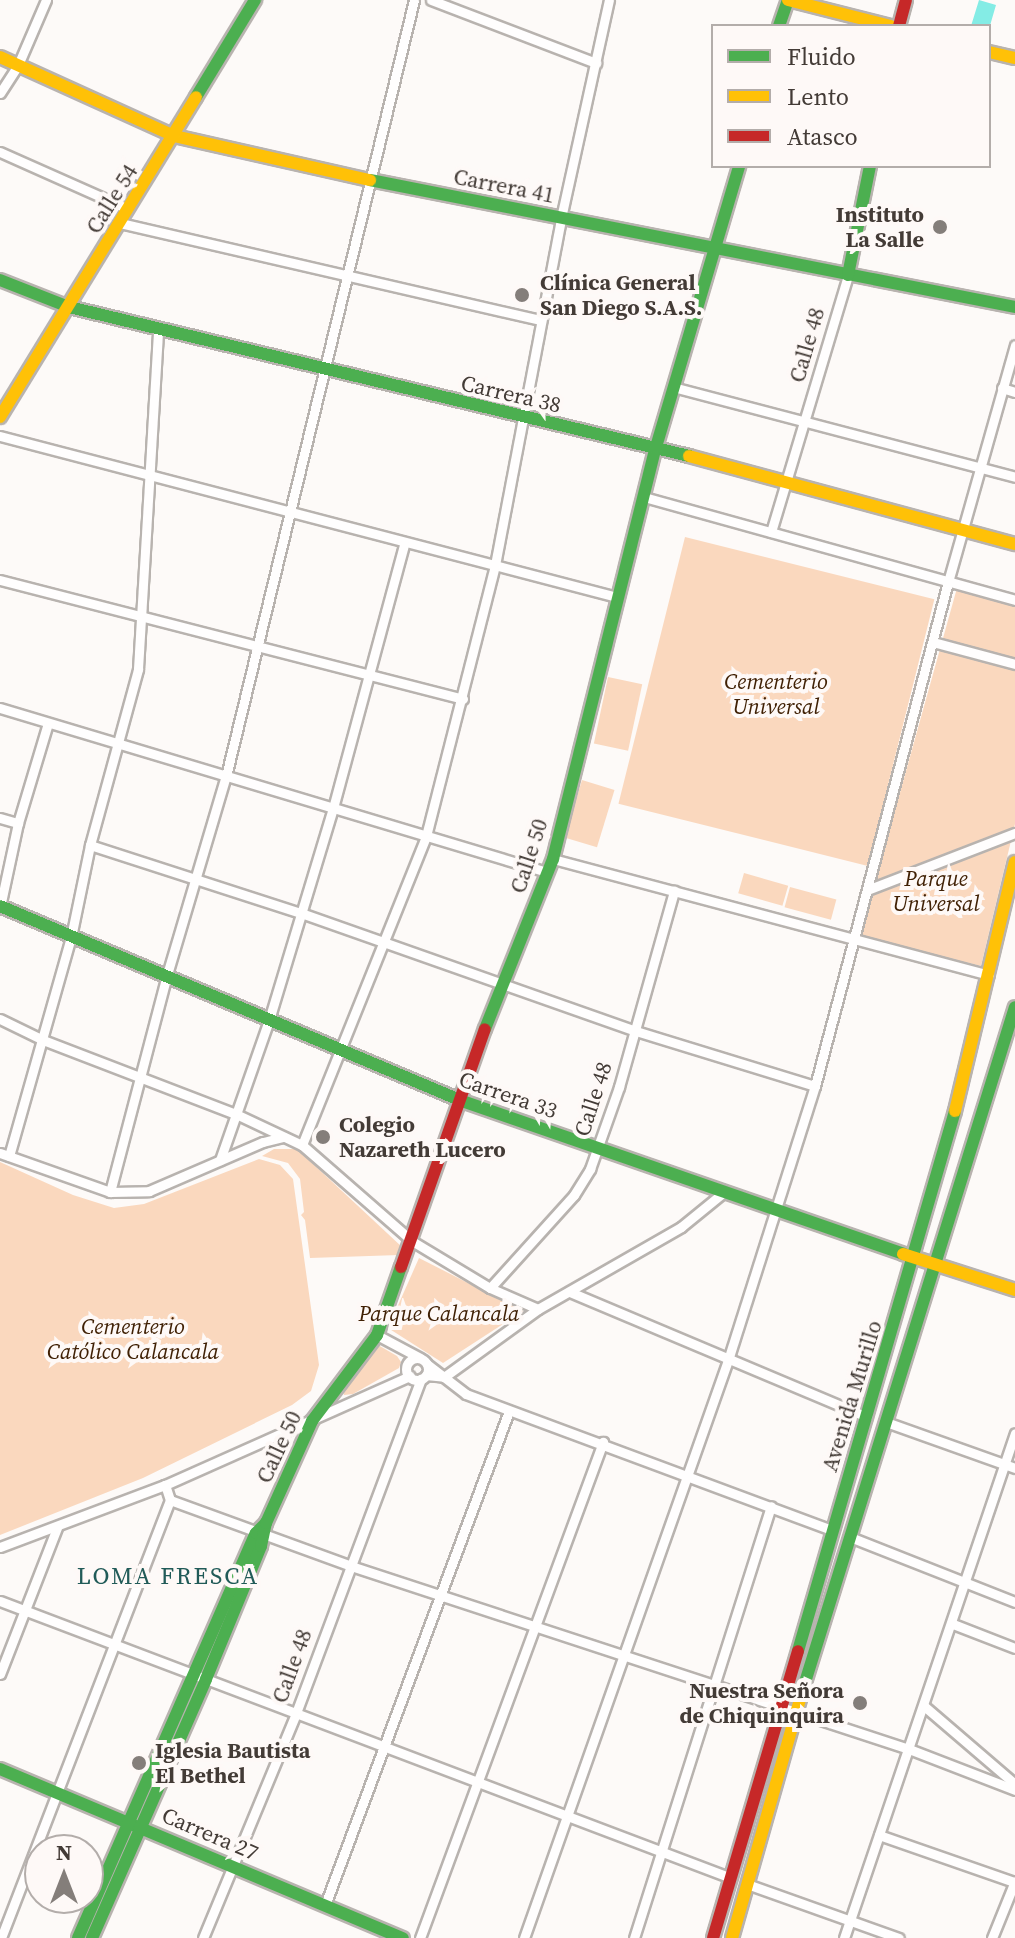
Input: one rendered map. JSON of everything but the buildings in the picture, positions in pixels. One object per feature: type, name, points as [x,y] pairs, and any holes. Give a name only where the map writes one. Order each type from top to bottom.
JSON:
[{"type":"street","points":[[0,93],[18,65],[46,0]]},
{"type":"street","name":"Calle 54","points":[[0,417],[255,0]]},
{"type":"street","points":[[110,1192],[166,978],[226,776],[287,512],[414,0]]},
{"type":"street","points":[[431,0],[596,63]]},
{"type":"street","points":[[302,1145],[426,836],[463,699],[495,565],[561,218],[609,0]]},
{"type":"street","points":[[780,24],[788,0],[883,24]]},
{"type":"street","points":[[900,24],[906,0]]},
{"type":"street","points":[[991,52],[1015,58]]},
{"type":"street","name":"Carrera 41","points":[[0,57],[174,136],[370,180],[1015,307]]},
{"type":"street","points":[[0,152],[128,209]]},
{"type":"street","name":"Calle 50","points":[[78,1938],[134,1824],[312,1421],[335,1386],[377,1335],[501,985],[553,859],[656,447],[738,168]]},
{"type":"street","name":"Calle 48","points":[[771,532],[848,275],[870,168]]},
{"type":"street","points":[[120,223],[541,320]]},
{"type":"street","name":"Carrera 38","points":[[0,280],[69,307],[523,418],[656,447],[1015,544]]},
{"type":"street","points":[[158,329],[144,618],[138,669],[90,845],[71,937],[43,1040],[5,1155],[110,1192],[149,1191],[220,1160],[285,1137]]},
{"type":"street","points":[[524,1938],[728,1360],[815,1086],[948,582],[1015,345]]},
{"type":"street","points":[[673,387],[1015,477]]},
{"type":"street","points":[[1002,388],[1015,392]]},
{"type":"street","points":[[0,436],[404,544],[617,597]]},
{"type":"street","points":[[644,497],[1015,600]]},
{"type":"street","points":[[220,1160],[269,1020],[333,808],[371,677],[404,544]]},
{"type":"street","points":[[0,580],[463,699]]},
{"type":"street","points":[[933,642],[1015,664]]},
{"type":"street","points":[[0,708],[547,872]]},
{"type":"street","points":[[0,907],[18,823],[48,723]]},
{"type":"street","points":[[0,818],[18,823]]},
{"type":"street","points":[[867,890],[1015,833]]},
{"type":"street","points":[[90,845],[301,913],[636,1031],[815,1086]]},
{"type":"street","points":[[0,869],[11,855]]},
{"type":"street","points":[[553,859],[989,975]]},
{"type":"street","name":"Avenida Murillo","points":[[713,1938],[915,1259],[1015,862]]},
{"type":"street","name":"Calle 48","points":[[490,1288],[574,1195],[599,1147],[636,1031],[674,891]]},
{"type":"street","name":"Carrera 33","points":[[0,907],[462,1101],[915,1259],[1015,1290]]},
{"type":"street","name":"Avenida Murillo","points":[[732,1938],[796,1711],[1015,1007]]},
{"type":"street","points":[[0,1019],[43,1040],[236,1114],[302,1145],[412,1241],[490,1288],[538,1309]]},
{"type":"street","points":[[441,1375],[454,1370],[538,1309],[681,1227],[724,1192]]},
{"type":"street","points":[[570,1292],[867,1417]]},
{"type":"street","points":[[377,1335],[401,1349],[417,1371]]},
{"type":"street","points":[[0,1547],[165,1485],[417,1371],[441,1375],[466,1394],[603,1442],[832,1530]]},
{"type":"street","name":"Calle 48","points":[[203,1938],[235,1867],[296,1713],[411,1405],[417,1371]]},
{"type":"street","points":[[335,1386],[335,1395],[344,1404]]},
{"type":"street","points":[[325,1905],[509,1411]]},
{"type":"street","points":[[886,1422],[1015,1468]]},
{"type":"street","points":[[844,1938],[967,1583],[1015,1433]]},
{"type":"street","points":[[420,1938],[603,1442]]},
{"type":"street","points":[[15,1938],[2,1934],[170,1500],[165,1485]]},
{"type":"street","points":[[170,1500],[351,1566],[796,1711],[1015,1787]]},
{"type":"street","points":[[634,1938],[771,1506]]},
{"type":"street","points":[[0,1674],[57,1528]]},
{"type":"street","points":[[850,1537],[1015,1601]]},
{"type":"street","points":[[0,1601],[731,1878]]},
{"type":"street","points":[[953,1624],[1015,1648]]},
{"type":"street","points":[[924,1706],[1015,1787]]},
{"type":"street","name":"Carrera 27","points":[[0,1769],[403,1938]]},
{"type":"street","name":"Calle 50","points":[[92,1938],[134,1824]]},
{"type":"street","points":[[879,1835],[1015,1882],[992,1938]]},
{"type":"street","points":[[747,1884],[899,1938]]},
{"type":"green space","name":"Cementerio Universal","points":[[685,537],[934,599],[868,866],[618,804]]},
{"type":"green space","name":"Parque Universal","points":[[957,588],[1015,604],[1015,824],[981,966],[860,936]]},
{"type":"green space","points":[[608,677],[642,684],[628,751],[594,744]]},
{"type":"green space","points":[[582,780],[615,790],[597,847],[564,837]]},
{"type":"green space","points":[[744,873],[788,886],[782,906],[738,893]]},
{"type":"green space","points":[[790,887],[836,899],[831,920],[785,907]]},
{"type":"green space","name":"Parque Calancala","points":[[274,1149],[297,1149],[402,1247],[399,1255],[310,1258],[305,1220],[301,1215],[304,1212],[300,1179],[288,1163],[262,1156]]},
{"type":"green space","name":"Cementerio Católico Calancala","points":[[259,1159],[280,1165],[293,1179],[319,1365],[311,1391],[292,1405],[143,1478],[0,1535],[0,1162],[73,1195],[114,1208],[144,1204]]},
{"type":"green space","name":"Parque Calancala","points":[[419,1258],[523,1311],[443,1363],[388,1328]]},
{"type":"green space","name":"Parque Calancala","points":[[378,1345],[397,1356],[401,1362],[399,1368],[353,1394],[344,1395],[342,1386],[373,1347]]},
{"type":"water","points":[[979,0],[996,5],[990,24],[972,24]]},
{"type":"traffic: fast","points":[[196,97],[255,0]]},
{"type":"traffic: fast","points":[[780,24],[788,0]]},
{"type":"traffic: fast","points":[[485,1029],[553,859],[656,447],[738,168]]},
{"type":"traffic: fast","points":[[848,275],[870,168]]},
{"type":"traffic: fast","points":[[370,180],[1015,307]]},
{"type":"traffic: fast","points":[[0,280],[69,307],[689,456]]},
{"type":"traffic: fast","points":[[0,906],[462,1101],[903,1254]]},
{"type":"traffic: fast","points":[[802,1692],[1015,1007]]},
{"type":"traffic: fast","points":[[798,1651],[955,1111]]},
{"type":"traffic: fast","points":[[92,1938],[206,1679],[261,1546],[266,1523],[312,1421],[377,1335],[401,1267]]},
{"type":"traffic: fast","points":[[78,1938],[256,1533],[266,1523]]},
{"type":"traffic: fast","points":[[0,1769],[403,1938]]},
{"type":"traffic: slow","points":[[788,0],[883,24]]},
{"type":"traffic: slow","points":[[991,52],[1015,58]]},
{"type":"traffic: slow","points":[[0,57],[174,136],[370,180]]},
{"type":"traffic: slow","points":[[0,417],[196,97]]},
{"type":"traffic: slow","points":[[689,456],[1015,544]]},
{"type":"traffic: slow","points":[[955,1111],[1015,862]]},
{"type":"traffic: slow","points":[[903,1254],[1015,1290]]},
{"type":"traffic: slow","points":[[732,1938],[802,1692]]},
{"type":"traffic: jam","points":[[900,24],[906,0]]},
{"type":"traffic: jam","points":[[401,1267],[485,1029]]},
{"type":"traffic: jam","points":[[713,1938],[798,1651]]},
{"type":"place","name":"Instituto La Salle","points":[[940,227]]},
{"type":"place","name":"Clínica General San Diego S.A.S.","points":[[522,295]]},
{"type":"place","name":"Colegio Nazareth Lucero","points":[[323,1137]]},
{"type":"place","name":"Nuestra Señora de Chiquinquira","points":[[860,1703]]},
{"type":"place","name":"Iglesia Bautista El Bethel","points":[[139,1763]]},
{"type":"district","name":"LOMA FRESCA","points":[[168,1576]]}]
